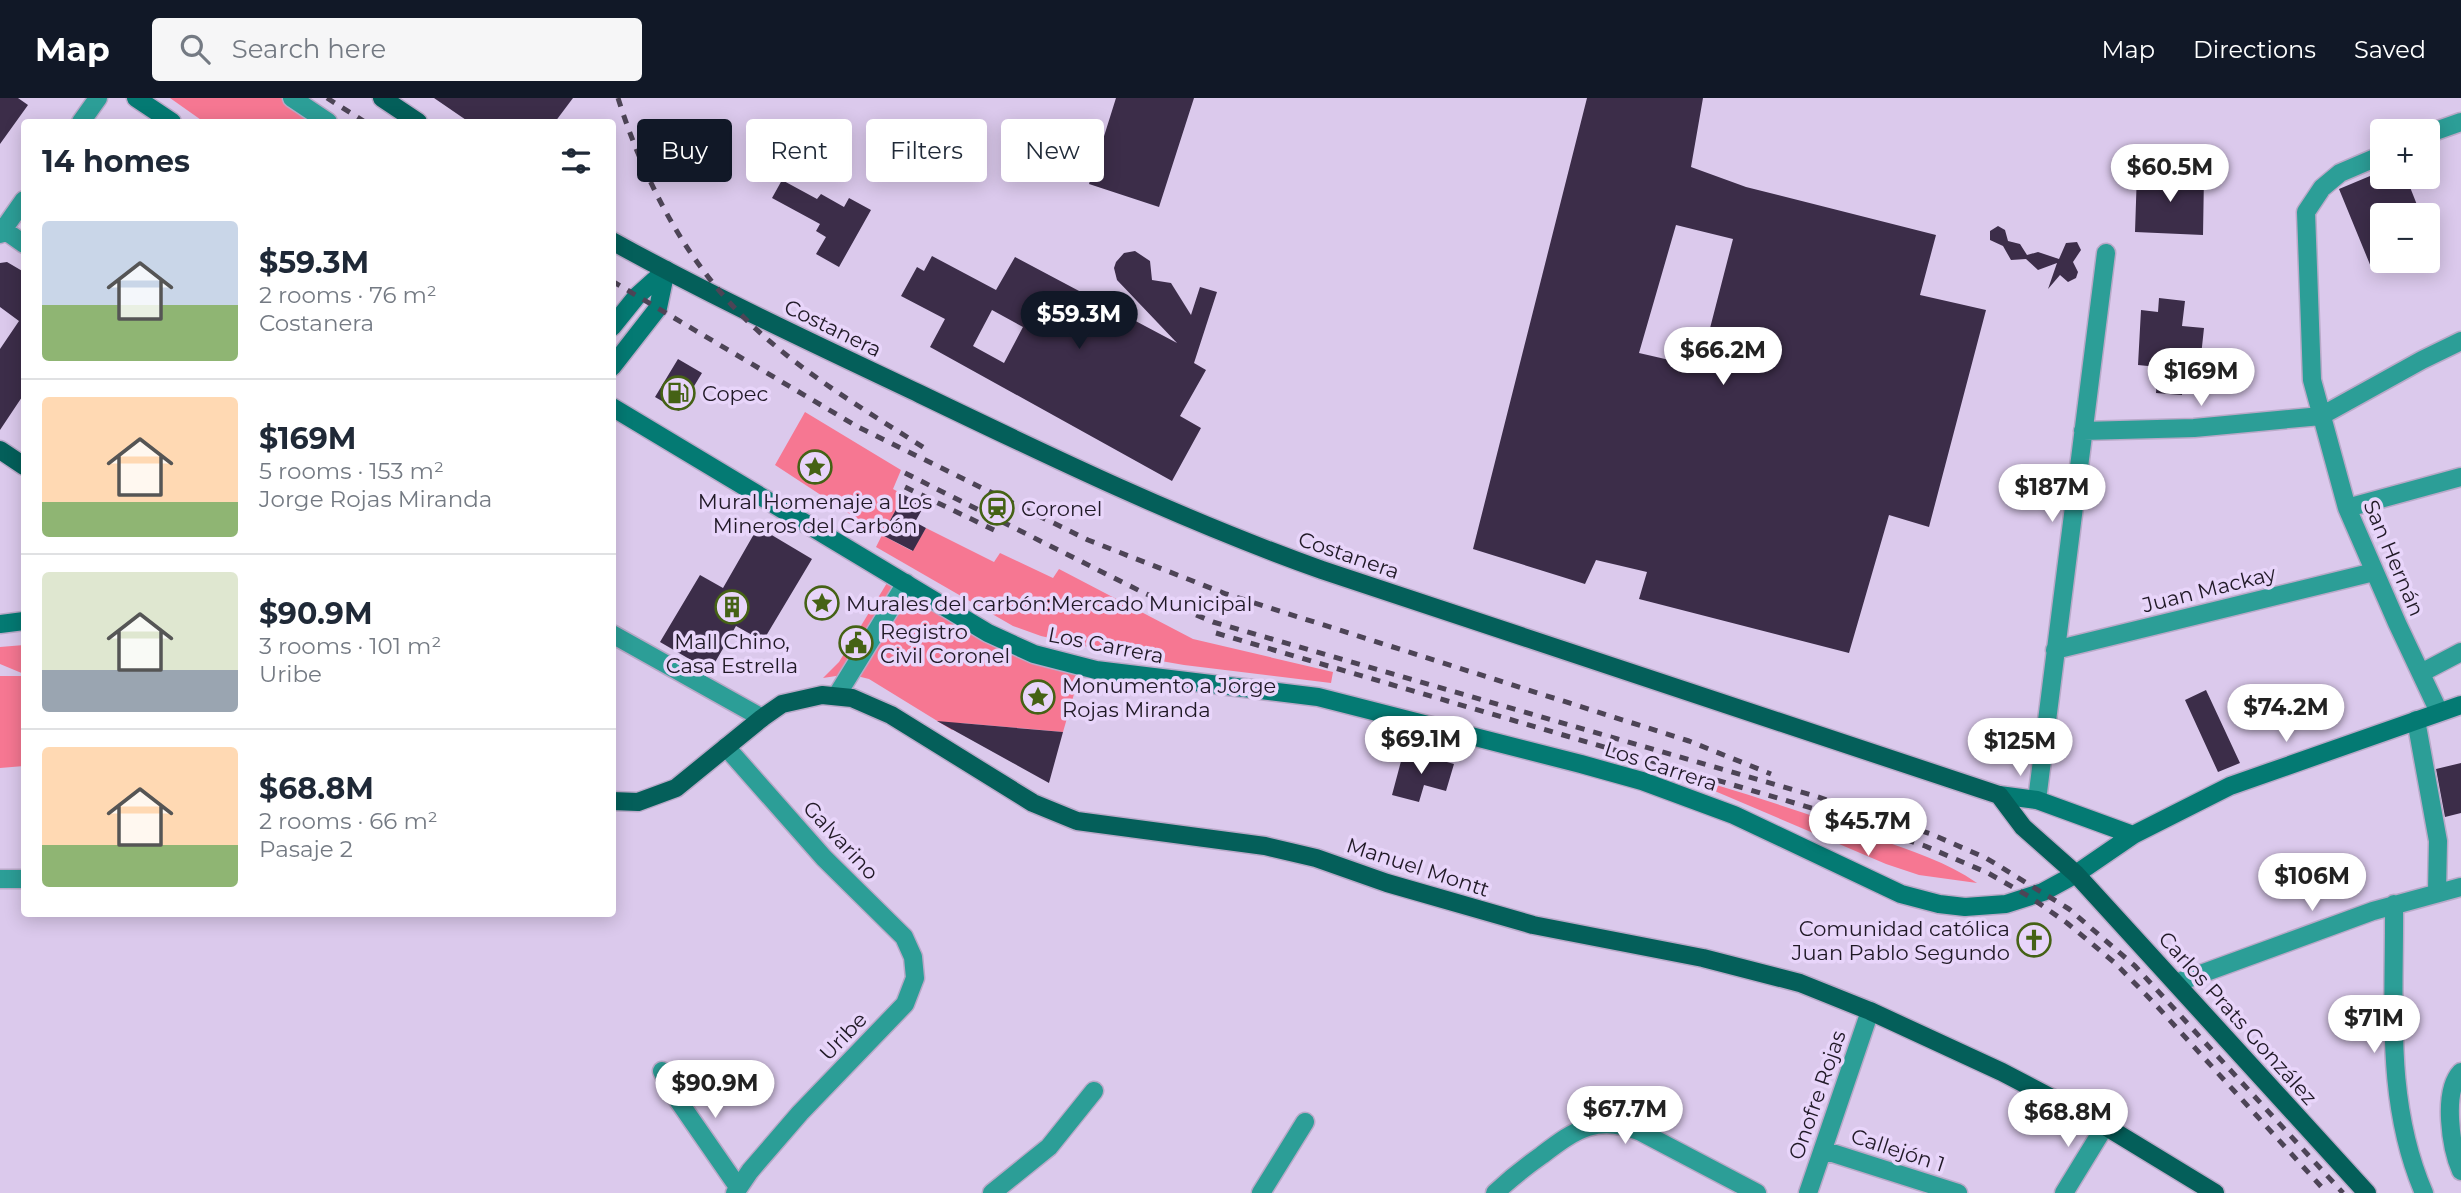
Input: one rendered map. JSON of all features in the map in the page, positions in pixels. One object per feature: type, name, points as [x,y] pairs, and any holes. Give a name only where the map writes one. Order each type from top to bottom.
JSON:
[{"type":"main road","points":[[136,98],[168,119]]},
{"type":"main road","points":[[382,98],[414,119]]},
{"type":"main road","name":"Costanera","points":[[616,243],[992,429],[1224,534],[1322,570],[1999,795]]},
{"type":"main road","points":[[616,322],[636,296],[666,270]]},
{"type":"main road","points":[[616,362],[658,308],[666,270]]},
{"type":"main road","name":"Los Carrera","points":[[616,409],[988,633],[1034,654],[1116,674],[1318,697],[1642,781],[1744,819],[1885,888],[1926,901],[1965,907],[2006,904],[2043,892],[2076,874],[2133,835],[2195,802],[2257,775],[2461,705]]},
{"type":"main road","points":[[0,450],[21,464]]},
{"type":"main road","points":[[0,624],[21,621]]},
{"type":"main road","name":"Manuel Montt","points":[[616,802],[638,802],[664,794],[688,780],[762,718],[795,700],[837,695],[878,708],[1020,796],[1077,821],[1265,846],[1316,858],[1387,883],[1533,925],[1775,975],[1870,1011],[2003,1072],[2105,1126],[2215,1193]]},
{"type":"main road","points":[[1999,795],[2037,800],[2133,835]]},
{"type":"main road","points":[[1999,795],[2023,827],[2076,874]]},
{"type":"main road","name":"Carlos Prats González","points":[[2076,874],[2367,1193]]},
{"type":"street","points":[[82,119],[98,98]]},
{"type":"street","points":[[292,98],[324,119]]},
{"type":"street","points":[[2440,129],[2461,121]]},
{"type":"street","name":"San Hernán","points":[[2370,160],[2340,173],[2322,188],[2306,212],[2312,380],[2347,508],[2439,712]]},
{"type":"street","points":[[21,204],[1,230],[21,242]]},
{"type":"street","points":[[2037,800],[2106,253]]},
{"type":"street","points":[[2083,431],[2194,428],[2320,416],[2461,341]]},
{"type":"street","points":[[2347,508],[2461,477]]},
{"type":"street","name":"Juan Mackay","points":[[2056,650],[2374,572]]},
{"type":"street","points":[[837,695],[906,583]]},
{"type":"street","points":[[616,636],[762,718]]},
{"type":"street","points":[[2421,673],[2461,652]]},
{"type":"street","points":[[2416,720],[2438,841],[2437,892]]},
{"type":"street","name":"Galvarino","points":[[726,747],[824,858],[904,937],[915,967]]},
{"type":"street","points":[[0,879],[21,879]]},
{"type":"street","points":[[2176,983],[2394,904],[2461,887]]},
{"type":"street","points":[[2394,904],[2393,1052],[2396,1097],[2405,1141],[2424,1193]]},
{"type":"street","name":"Uribe","points":[[737,1190],[800,1113],[905,1004],[913,989],[915,967]]},
{"type":"street","name":"Onofre Rojas","points":[[1808,1193],[1870,1011]]},
{"type":"street","points":[[662,1071],[673,1093],[737,1190]]},
{"type":"street","points":[[2461,1072],[2454,1086],[2451,1128],[2461,1171]]},
{"type":"street","points":[[992,1193],[1049,1147],[1094,1091]]},
{"type":"street","points":[[1261,1193],[1305,1122]]},
{"type":"street","points":[[1495,1193],[1563,1139],[1587,1127],[1603,1124],[1629,1127],[1641,1132],[1757,1193]]},
{"type":"street","points":[[2064,1193],[2105,1126]]},
{"type":"street","name":"Callejón 1","points":[[1823,1150],[1958,1193]]},
{"type":"shaded area","points":[[170,98],[295,98],[321,119],[200,119]]},
{"type":"shaded area","points":[[805,412],[901,470],[893,489],[904,495],[882,535],[775,465]]},
{"type":"shaded area","points":[[926,528],[994,562],[1000,553],[1053,578],[1059,569],[1193,639],[1333,672],[1331,683],[1184,665],[1041,636],[1013,626],[876,547],[882,535],[912,551]]},
{"type":"shaded area","points":[[890,578],[1081,670],[1063,732],[961,723],[952,730],[869,679],[849,674],[823,678],[839,662]]},
{"type":"shaded area","points":[[21,645],[21,673],[0,664],[0,647]]},
{"type":"shaded area","points":[[0,676],[21,676],[21,766],[0,768]]},
{"type":"shaded area","points":[[1713,784],[1817,817],[1916,853],[1954,869],[1977,883],[1919,875],[1886,864],[1710,789]]},
{"type":"building","points":[[0,98],[18,98],[28,105],[0,144]]},
{"type":"building","points":[[434,98],[573,98],[557,119],[465,119]]},
{"type":"building","points":[[1116,98],[1194,98],[1159,207],[1089,184],[1104,182],[1104,136]]},
{"type":"building","points":[[1587,98],[1703,98],[1691,167],[1746,187],[1936,235],[1920,295],[1986,310],[1929,527],[1889,515],[1849,653],[1639,599],[1647,572],[1596,560],[1585,584],[1473,549]],"holes":[[[1676,225],[1733,239],[1700,367],[1639,353]]]},
{"type":"building","points":[[2137,172],[2204,175],[2203,235],[2135,232]]},
{"type":"building","points":[[2370,176],[2370,189],[2411,189],[2416,203],[2370,203],[2370,265],[2339,189]]},
{"type":"building","points":[[781,182],[786,182],[817,199],[821,194],[844,207],[849,198],[871,210],[839,267],[816,254],[826,237],[816,231],[820,224],[772,198]]},
{"type":"building","points":[[1998,226],[2005,230],[2008,241],[2020,244],[2027,255],[2038,252],[2059,259],[2066,243],[2077,242],[2081,250],[2073,262],[2078,272],[2076,278],[2068,282],[2060,275],[2048,289],[2057,263],[2038,270],[2026,259],[2011,260],[2003,246],[1990,240],[1990,231]]},
{"type":"building","points":[[1135,251],[1150,261],[1152,280],[1171,283],[1191,315],[1200,287],[1217,292],[1194,363],[1206,370],[1180,416],[1201,428],[1172,481],[930,347],[945,319],[901,296],[917,267],[924,271],[932,256],[996,290],[1015,257],[1177,343],[1117,280],[1114,268],[1124,253]],"holes":[[[992,310],[1023,327],[1004,363],[973,346]]]},
{"type":"building","points":[[7,262],[21,270],[21,398],[0,430],[0,349],[19,321],[0,307],[0,263]]},
{"type":"building","points":[[2159,298],[2185,301],[2182,326],[2204,328],[2201,356],[2239,359],[2236,383],[2183,379],[2182,395],[2156,393],[2158,367],[2138,365],[2141,310],[2158,312]]},
{"type":"building","points":[[678,359],[702,373],[679,411],[655,397]]},
{"type":"building","points":[[904,495],[924,506],[915,522],[926,528],[913,551],[882,535]]},
{"type":"building","name":"Mall Chino, Casa Estrella","points":[[758,527],[812,559],[763,641],[736,626],[710,671],[660,642],[700,575],[723,588]]},
{"type":"building","points":[[2206,690],[2240,763],[2218,772],[2185,700]]},
{"type":"building","points":[[937,721],[1063,732],[1049,783]]},
{"type":"building","points":[[1404,750],[1454,764],[1446,791],[1424,785],[1419,802],[1392,795]]},
{"type":"building","points":[[2461,763],[2461,813],[2445,817],[2436,769]]},
{"type":"railway","points":[[327,98],[360,119]]},
{"type":"railway","points":[[618,98],[642,162],[672,223],[690,252],[732,305],[796,362],[838,393],[926,449]]},
{"type":"railway","points":[[616,283],[858,427],[1088,540],[1226,594],[1689,741],[1771,774]]},
{"type":"railway","points":[[905,473],[1144,593],[1213,622],[1815,796],[1931,834],[1986,858],[2069,909],[2135,966],[2343,1193]]},
{"type":"railway","points":[[905,487],[994,530]]},
{"type":"railway","points":[[1216,633],[1815,809],[1925,846],[1988,873],[2030,897],[2067,923],[2115,963],[2327,1193]]},
{"type":"place","name":"Copec","points":[[678,393]]},
{"type":"place","name":"Mural Homenaje a Los Mineros del Carbón","points":[[815,467]]},
{"type":"place","name":"Coronel","points":[[997,508]]},
{"type":"place","name":"Murales del carbón:Mercado Municipal","points":[[822,603]]},
{"type":"place","name":"Mall Chino, Casa Estrella","points":[[732,607]]},
{"type":"place","name":"Registro Civil Coronel","points":[[856,643]]},
{"type":"place","name":"Monumento a Jorge Rojas Miranda","points":[[1038,697]]},
{"type":"place","name":"Comunidad católica Juan Pablo Segundo","points":[[2034,940]]}]
